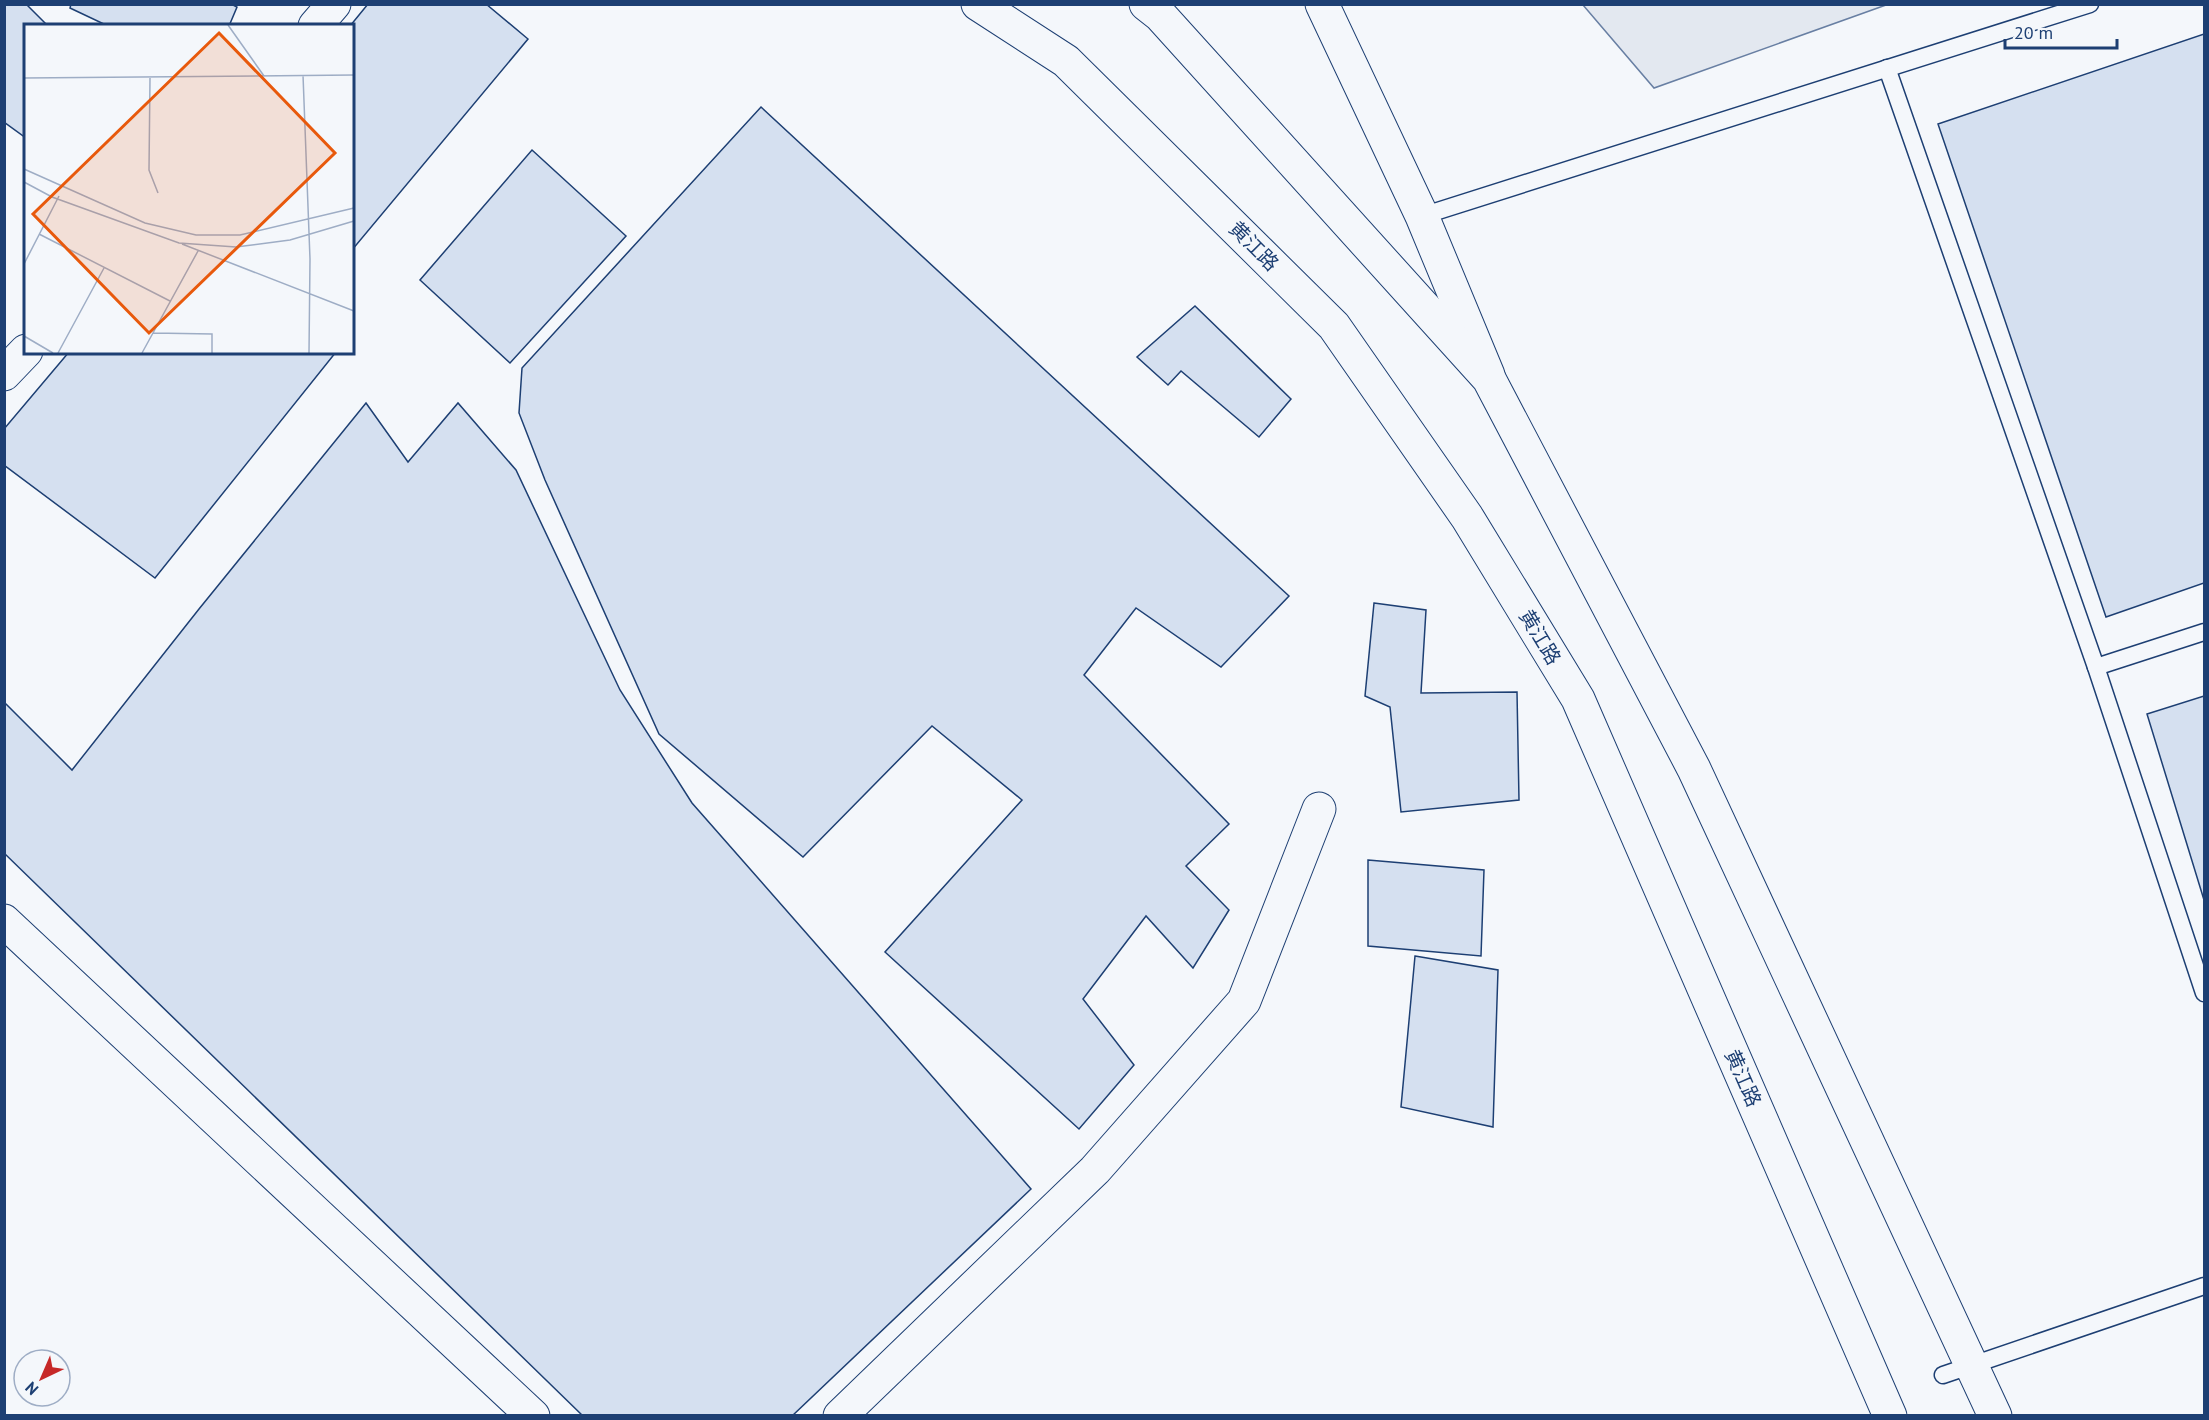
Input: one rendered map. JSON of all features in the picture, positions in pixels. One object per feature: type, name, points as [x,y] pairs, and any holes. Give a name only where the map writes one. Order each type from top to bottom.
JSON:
[{"type":"main road","points":[[317,24],[334,4]]},
{"type":"main road","name":"黄江路","points":[[978,4],[1066,61],[1334,326],[1467,517],[1578,699],[1890,1416]]},
{"type":"main road","points":[[1146,4],[1160,15],[1490,379]]},
{"type":"main road","points":[[1322,4],[1422,216],[1490,379],[1694,769],[1958,1370],[1995,1416]]},
{"type":"main road","points":[[4,374],[24,353]]},
{"type":"main road","points":[[840,1416],[1095,1170],[1244,1001],[1318,809]]},
{"type":"main road","points":[[4,921],[533,1416]]},
{"type":"lane","points":[[1422,216],[2090,4]]},
{"type":"lane","points":[[1887,68],[2096,668],[2205,993]]},
{"type":"lane","points":[[2096,668],[2205,632]]},
{"type":"lane","points":[[1958,1370],[2205,1286]]},
{"type":"shaded area","points":[[1583,5],[1886,5],[1654,88]]},
{"type":"building","points":[[4,4],[26,4],[46,24],[24,24],[24,137],[4,122]]},
{"type":"building","points":[[71,4],[231,4],[237,7],[230,24],[104,24],[70,8]]},
{"type":"building","points":[[368,4],[486,4],[528,39],[354,248],[354,24],[352,24]]},
{"type":"building","points":[[2204,34],[2204,583],[2106,617],[1938,124]]},
{"type":"building","points":[[761,107],[1289,596],[1221,667],[1136,608],[1084,675],[1229,824],[1186,866],[1229,910],[1193,968],[1146,916],[1083,999],[1134,1065],[1079,1129],[885,952],[1022,800],[932,726],[803,857],[659,734],[545,480],[519,413],[522,368]]},
{"type":"building","points":[[532,150],[626,236],[510,363],[420,280]]},
{"type":"building","points":[[1195,306],[1291,399],[1259,437],[1181,371],[1168,385],[1137,357]]},
{"type":"building","points":[[67,354],[334,354],[155,578],[4,465],[4,429]]},
{"type":"building","points":[[366,403],[408,462],[458,403],[516,470],[620,690],[692,803],[1031,1189],[792,1416],[583,1416],[4,853],[4,702],[72,770]]},
{"type":"building","points":[[1374,603],[1426,610],[1421,693],[1517,692],[1519,800],[1401,812],[1390,707],[1365,696]]},
{"type":"building","points":[[2204,696],[2204,900],[2147,714]]},
{"type":"building","points":[[1368,860],[1484,870],[1481,956],[1368,946]]},
{"type":"building","points":[[1415,956],[1498,970],[1493,1127],[1401,1107]]}]
